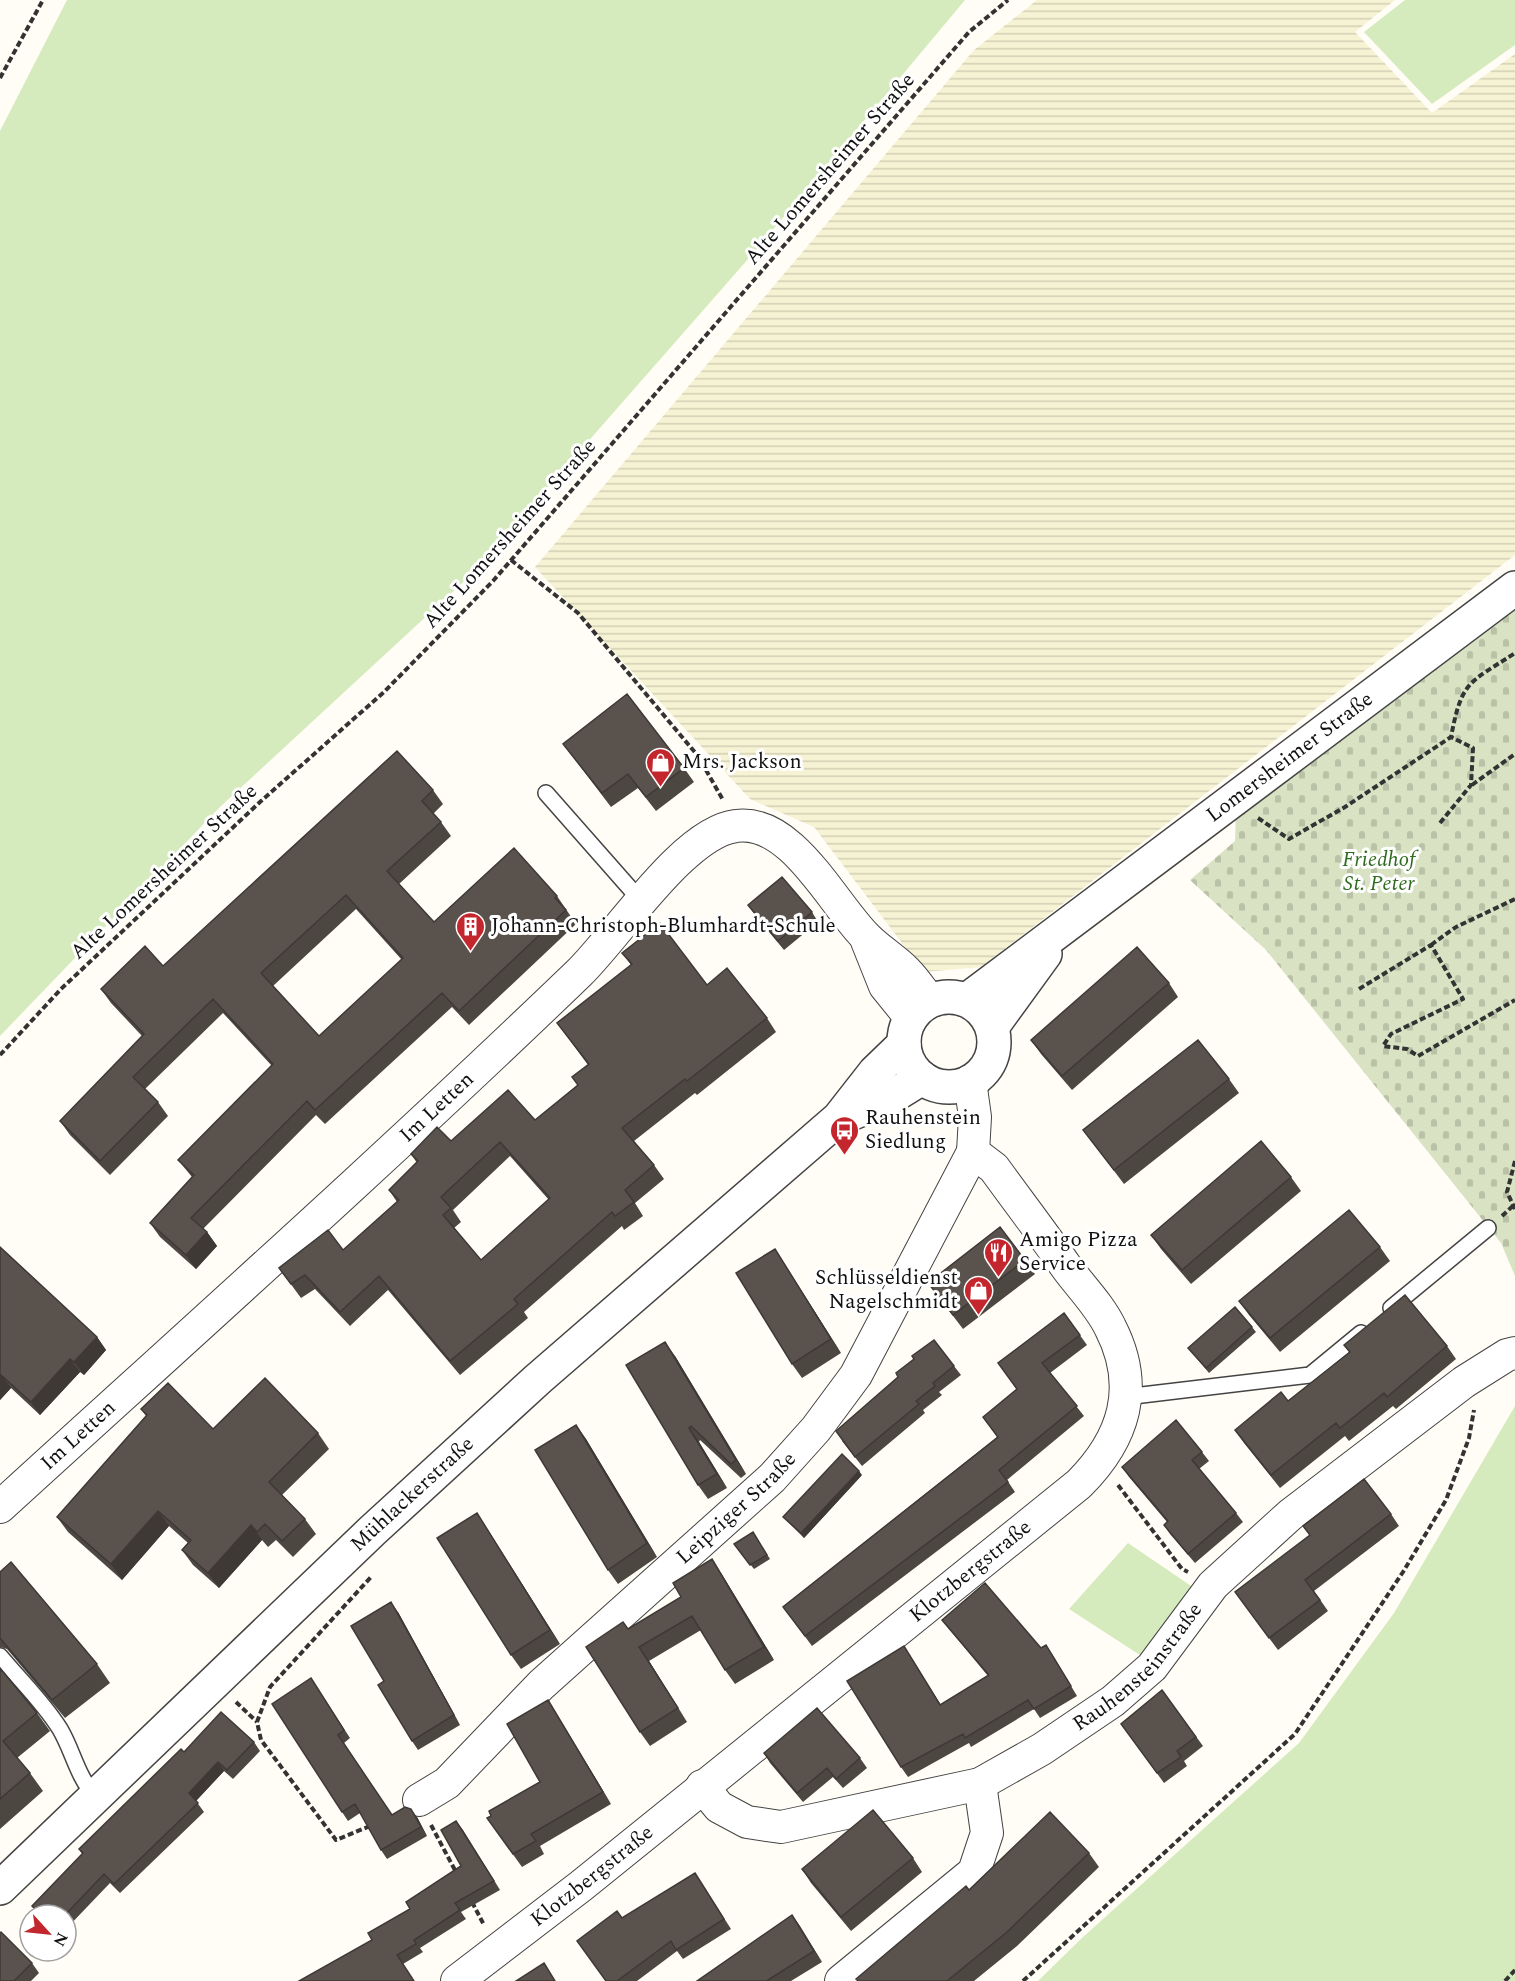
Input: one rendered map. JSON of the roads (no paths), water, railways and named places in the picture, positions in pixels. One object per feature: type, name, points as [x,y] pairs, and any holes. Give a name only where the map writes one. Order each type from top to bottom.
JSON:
[{"type":"street","name":"Lomersheimer Straße","points":[[967,1000],[1013,963],[1064,929],[1515,588]]},
{"type":"street","name":"Im Letten","points":[[0,1507],[439,1107],[591,962],[686,854],[712,832],[738,825],[766,831],[797,852],[866,937],[905,970],[915,1021]]},
{"type":"street","name":"Lomersheimer Straße","points":[[992,1027],[1064,929]]},
{"type":"street","points":[[955,997],[967,1000],[978,1007],[992,1027],[994,1040],[988,1064],[970,1081],[946,1087],[922,1078],[910,1063],[915,1021],[955,997]]},
{"type":"street","name":"Mühlackerstraße","points":[[0,1888],[442,1467],[547,1372],[839,1119],[915,1021]]},
{"type":"street","name":"Mühlackerstraße","points":[[839,1119],[893,1096],[922,1078]]},
{"type":"street","points":[[970,1081],[975,1117],[973,1152]]},
{"type":"street","name":"Klotzbergstraße","points":[[457,1981],[498,1952],[1060,1499],[1101,1462],[1119,1429],[1125,1396],[1125,1364],[1110,1326],[994,1168],[973,1152]]},
{"type":"street","name":"Leipziger Straße","points":[[419,1800],[447,1783],[541,1685],[772,1478],[816,1429],[856,1375],[973,1152]]},
{"type":"street","name":"Rauhensteinstraße","points":[[702,1786],[719,1806],[747,1822],[781,1827],[980,1784],[1042,1749],[1113,1701],[1152,1666],[1213,1585],[1290,1515],[1464,1382],[1507,1355],[1515,1353]]},
{"type":"street","points":[[841,1981],[974,1872],[987,1833],[980,1784]]},
{"type":"lane","points":[[546,793],[642,902]]},
{"type":"lane","points":[[1125,1396],[1310,1375],[1488,1228]]},
{"type":"lane","points":[[0,1656],[54,1720],[65,1738],[80,1776],[95,1796]]},
{"type":"place","name":"Mrs. Jackson","points":[[661,788]]},
{"type":"place","name":"Johann-Christoph-Blumhardt-Schule","points":[[470,952]]},
{"type":"place","name":"Rauhenstein Siedlung","points":[[844,1156]]},
{"type":"place","name":"Amigo Pizza Service","points":[[998,1278]]},
{"type":"place","name":"Schlüsseldienst Nagelschmidt","points":[[979,1316]]},
{"type":"park label","name":"Friedhof St. Peter","points":[[1379,872]]}]
